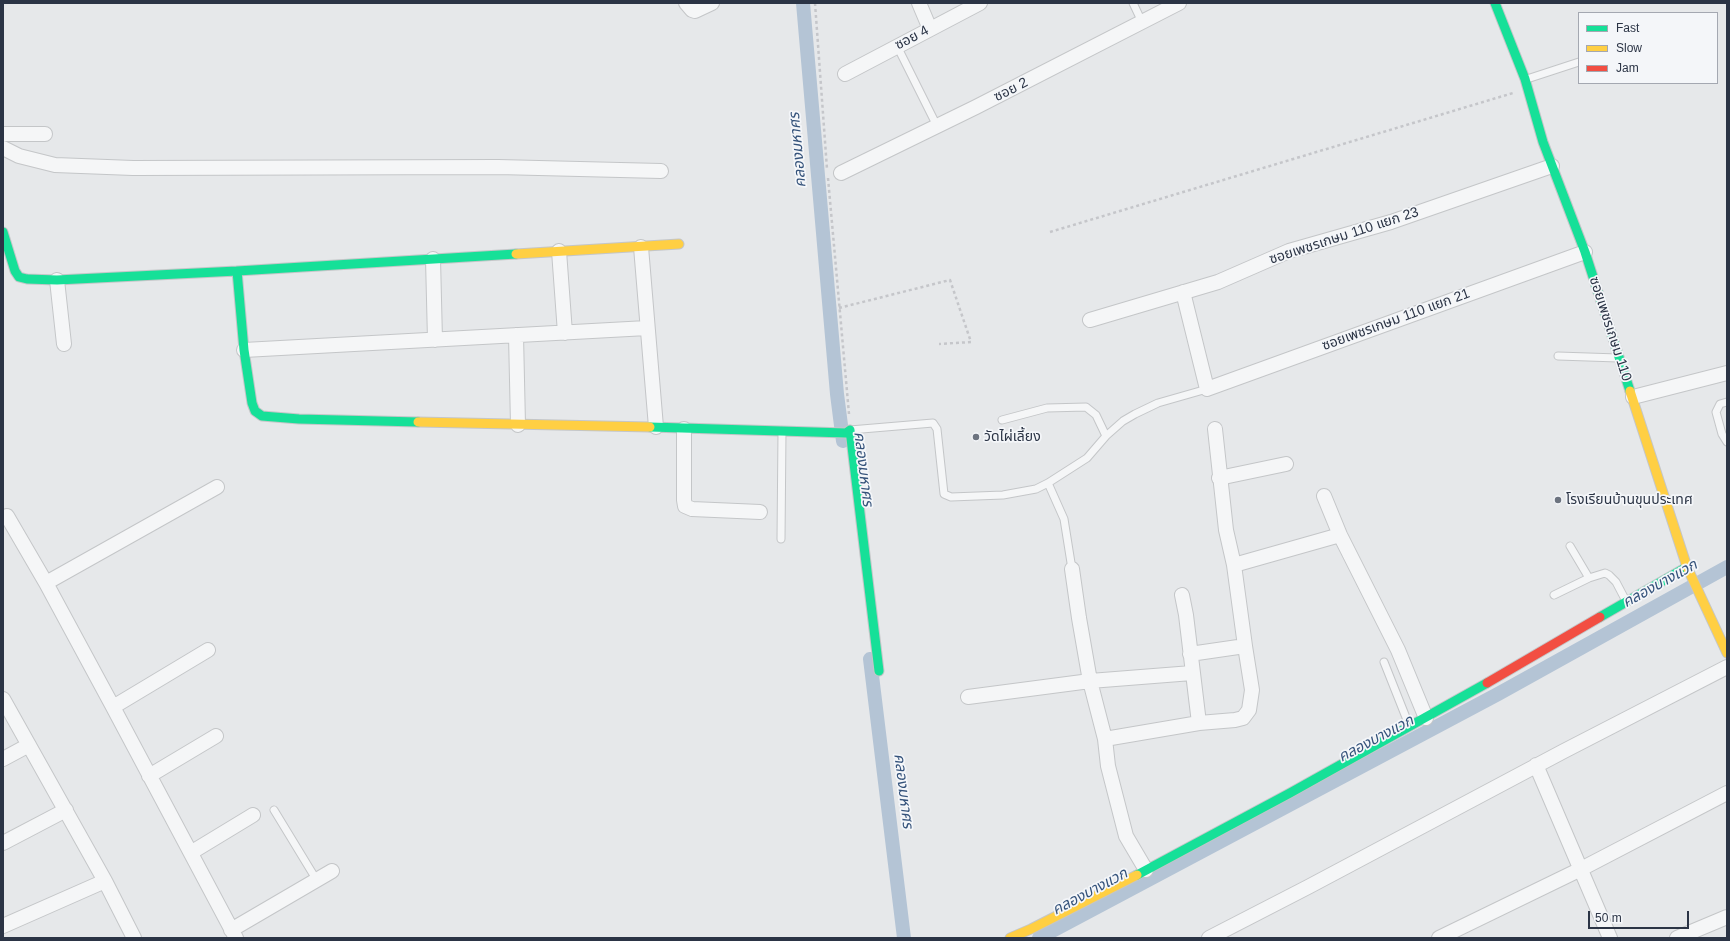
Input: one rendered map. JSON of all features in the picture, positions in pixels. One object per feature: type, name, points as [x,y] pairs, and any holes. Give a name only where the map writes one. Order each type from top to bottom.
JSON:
[{"type":"street","points":[[686,3],[692,10],[695,11],[712,3]]},
{"type":"street","points":[[919,3],[930,29]]},
{"type":"street","name":"ซอย 4","points":[[845,74],[980,3]]},
{"type":"street","name":"ซอย 2","points":[[841,172],[976,107],[1179,3]]},
{"type":"street","name":"ซอยเพชรเกษม 110","points":[[1495,3],[1525,80],[1552,166],[1585,252],[1689,571],[1723,636],[1727,653]]},
{"type":"street","points":[[3,134],[45,134]]},
{"type":"street","points":[[3,148],[35,161],[63,166],[133,168],[498,167],[661,171]]},
{"type":"street","name":"ซอยเพชรเกษม 110 แยก 23","points":[[1090,320],[1218,282],[1288,251],[1391,222],[1552,166]]},
{"type":"street","points":[[3,232],[8,262],[19,276],[28,279],[57,280],[237,271],[678,244]]},
{"type":"street","points":[[641,247],[656,427]]},
{"type":"street","points":[[560,251],[565,333]]},
{"type":"street","name":"ซอยเพชรเกษม 110 แยก 21","points":[[1207,389],[1585,252]]},
{"type":"street","points":[[433,259],[435,340]]},
{"type":"street","points":[[237,271],[244,350],[252,402],[255,411],[262,416],[307,419],[518,425],[656,427],[782,432],[848,432],[879,671]]},
{"type":"street","points":[[57,280],[64,344]]},
{"type":"street","points":[[1183,292],[1207,389]]},
{"type":"street","points":[[244,350],[647,328]]},
{"type":"street","points":[[516,335],[518,425]]},
{"type":"street","points":[[1633,397],[1727,373]]},
{"type":"street","points":[[684,429],[684,500],[686,506],[692,509],[760,512]]},
{"type":"street","points":[[1105,739],[1199,723],[1235,720],[1243,718],[1250,710],[1252,690],[1234,565],[1226,530],[1214,429]]},
{"type":"street","points":[[1219,478],[1286,464]]},
{"type":"street","points":[[46,583],[217,487]]},
{"type":"street","points":[[1324,496],[1340,535],[1398,650],[1426,718]]},
{"type":"street","points":[[6,516],[46,583],[149,776],[192,852],[234,934],[316,879],[332,871]]},
{"type":"street","points":[[1234,565],[1340,535]]},
{"type":"street","points":[[1072,569],[1090,681],[1105,739],[1108,766],[1126,836],[1146,870]]},
{"type":"street","points":[[1010,938],[1031,929],[1146,870],[1290,793],[1426,718],[1627,602],[1689,571]]},
{"type":"street","points":[[1182,595],[1186,615],[1199,723]]},
{"type":"street","points":[[1190,654],[1245,646]]},
{"type":"street","points":[[113,707],[208,650]]},
{"type":"street","points":[[1209,938],[1314,884],[1536,765],[1727,667]]},
{"type":"street","points":[[968,697],[1090,681],[1192,673]]},
{"type":"street","points":[[3,699],[105,881],[134,938]]},
{"type":"street","points":[[149,776],[216,736]]},
{"type":"street","points":[[3,759],[29,745]]},
{"type":"street","points":[[1536,765],[1610,938]]},
{"type":"street","points":[[1439,938],[1581,869],[1727,793]]},
{"type":"street","points":[[3,843],[66,810]]},
{"type":"street","points":[[192,852],[253,814]]},
{"type":"street","points":[[3,926],[105,881]]},
{"type":"street","points":[[1677,938],[1727,917]]},
{"type":"lane","points":[[1133,3],[1142,22]]},
{"type":"lane","points":[[897,46],[937,126]]},
{"type":"lane","points":[[1525,80],[1578,62]]},
{"type":"lane","points":[[1558,356],[1620,358]]},
{"type":"lane","points":[[848,432],[933,423],[937,429],[944,494],[951,497],[1003,495],[1036,490],[1088,458],[1106,436],[1123,421],[1158,403],[1207,389]]},
{"type":"lane","points":[[1727,402],[1720,404],[1716,412],[1722,434],[1727,442]]},
{"type":"lane","points":[[1002,420],[1047,408],[1086,407],[1096,415],[1106,436]]},
{"type":"lane","points":[[781,539],[782,432]]},
{"type":"lane","points":[[1048,483],[1064,519],[1072,569]]},
{"type":"lane","points":[[1570,546],[1589,578]]},
{"type":"lane","points":[[1554,595],[1598,574],[1609,575],[1616,582],[1627,602]]},
{"type":"lane","points":[[1384,662],[1410,727]]},
{"type":"lane","points":[[274,810],[316,879]]},
{"type":"path","points":[[815,3],[848,432]]},
{"type":"path","points":[[1050,232],[1527,89]]},
{"type":"path","points":[[838,308],[950,280],[971,342],[939,344]]},
{"type":"waterway","name":"คลองมหาศร","points":[[803,3],[837,394],[843,441]]},
{"type":"waterway","name":"คลองบางแวก","points":[[1039,938],[1498,694],[1727,567]]},
{"type":"waterway","name":"คลองมหาศร","points":[[870,659],[904,938]]},
{"type":"traffic: fast","points":[[1495,3],[1525,79],[1543,142],[1585,252],[1630,391]]},
{"type":"traffic: fast","points":[[3,232],[15,271],[19,277],[27,279],[57,280],[237,271],[516,254]]},
{"type":"traffic: fast","points":[[237,271],[244,350],[252,403],[255,411],[262,416],[299,419],[418,422]]},
{"type":"traffic: fast","points":[[650,427],[846,433],[850,430],[879,671]]},
{"type":"traffic: fast","points":[[1600,617],[1687,567]]},
{"type":"traffic: fast","points":[[1137,875],[1290,793],[1487,683]]},
{"type":"traffic: slow","points":[[516,254],[679,244]]},
{"type":"traffic: slow","points":[[1630,391],[1687,567],[1727,653]]},
{"type":"traffic: slow","points":[[418,422],[650,427]]},
{"type":"traffic: slow","points":[[1010,938],[1031,929],[1137,875]]},
{"type":"traffic: jam","points":[[1487,683],[1600,617]]},
{"type":"place","name":"วัดไผ่เลี้ยง","points":[[976,437]]},
{"type":"place","name":"โรงเรียนบ้านขุนประเทศ","points":[[1558,500]]}]
